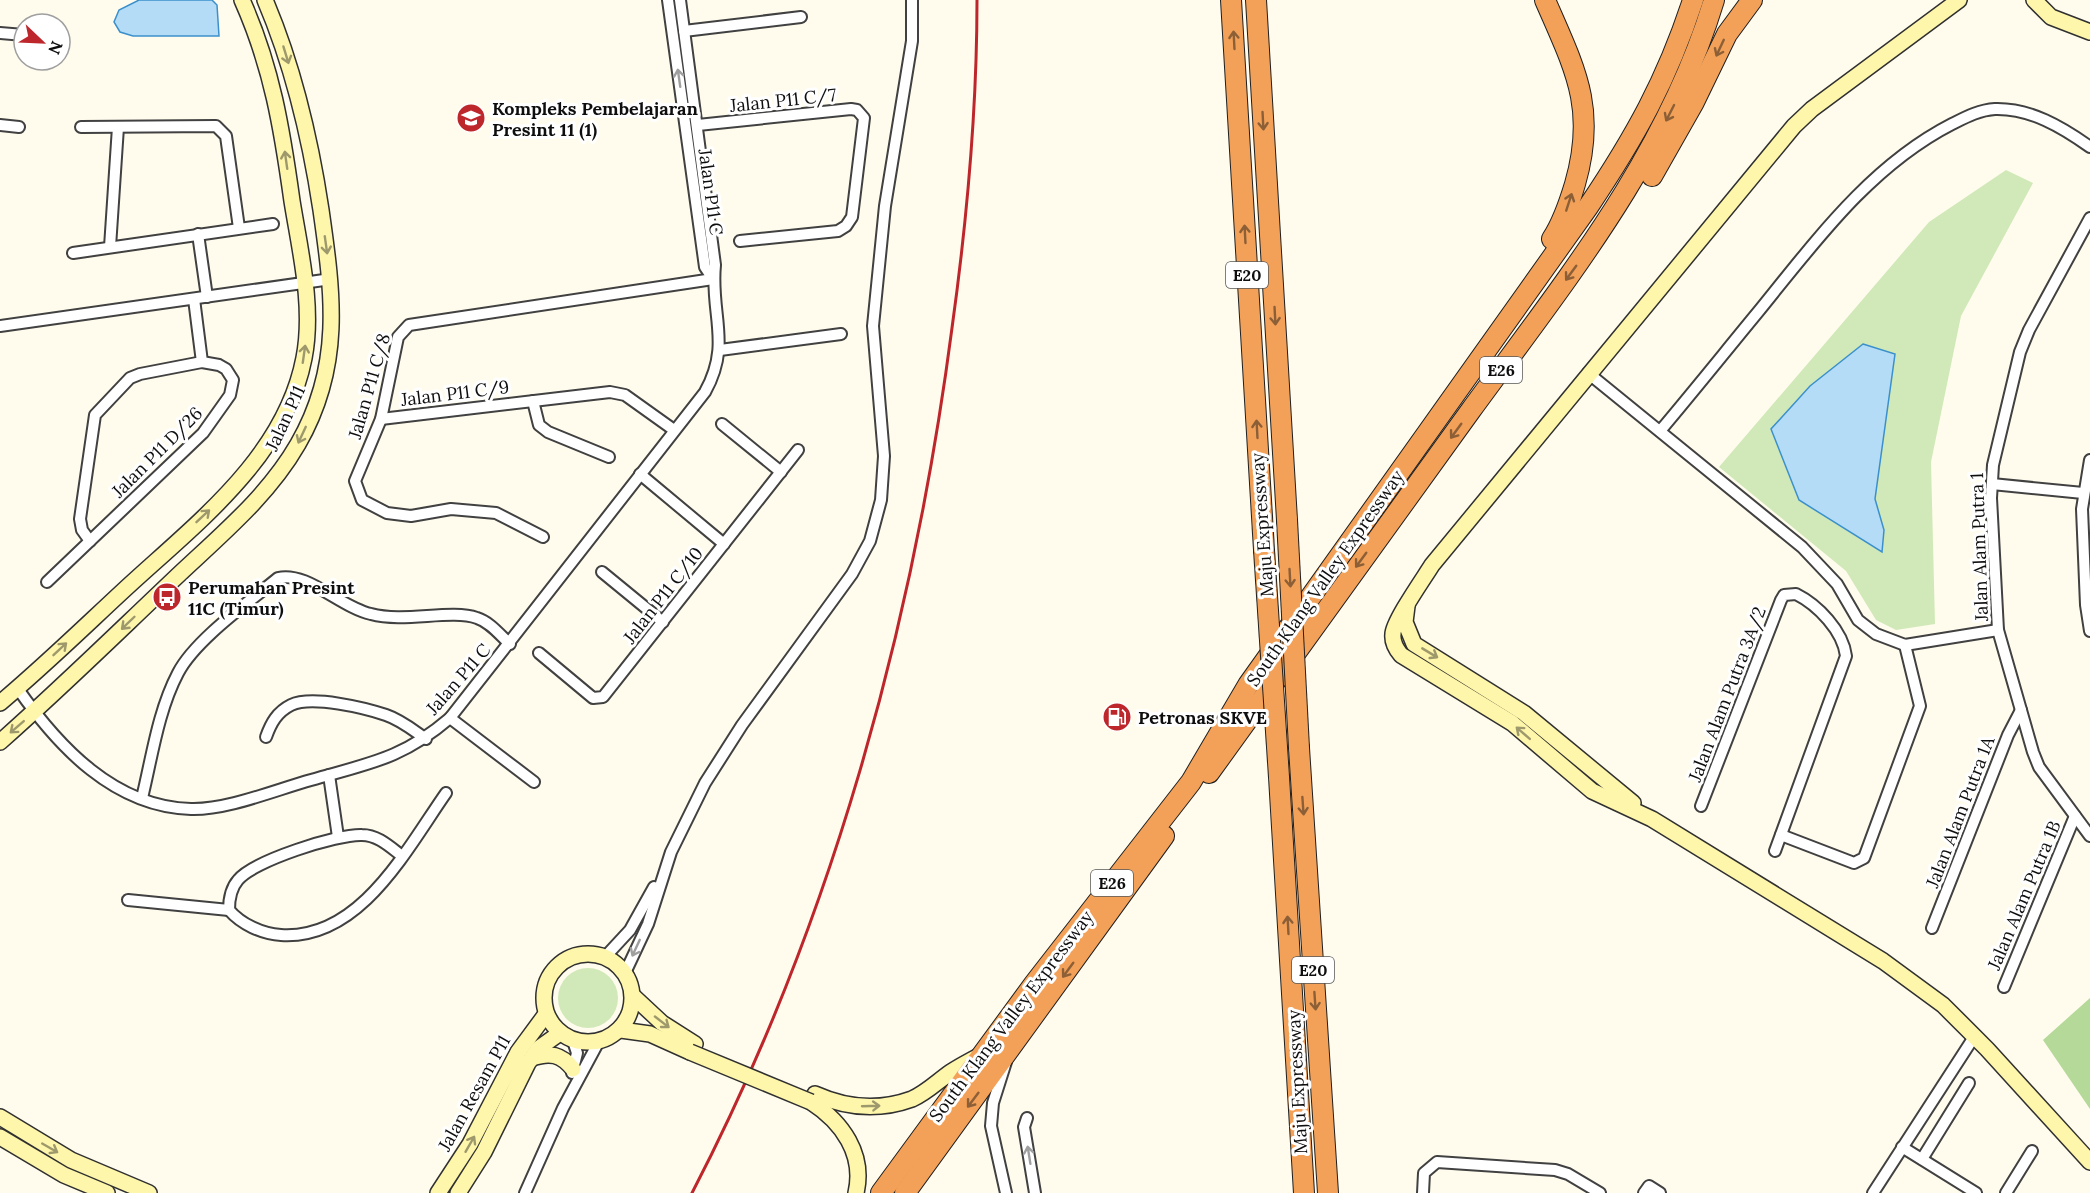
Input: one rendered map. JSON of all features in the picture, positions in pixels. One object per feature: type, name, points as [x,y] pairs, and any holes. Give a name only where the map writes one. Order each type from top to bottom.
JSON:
[{"type":"highway","name":"Maju Expressway","points":[[1231,0],[1304,1193]]},
{"type":"highway","name":"Maju Expressway","points":[[1256,0],[1299,748],[1328,1193]]},
{"type":"highway","points":[[1516,310],[1528,276],[1562,224],[1582,160],[1586,121],[1579,82],[1545,0]]},
{"type":"highway","name":"South Klang Valley Expressway","points":[[881,1193],[980,1056],[1191,782],[1248,684],[1516,310],[1640,127],[1669,68],[1693,0]]},
{"type":"highway","name":"South Klang Valley Expressway","points":[[905,1193],[1355,569],[1606,226],[1673,109],[1701,45],[1714,0]]},
{"type":"highway","points":[[1606,226],[1625,210],[1653,174],[1694,102],[1727,34],[1752,0]]},
{"type":"main road","name":"Jalan P11","points":[[0,703],[226,494],[269,442],[291,398],[304,357],[306,333],[304,280],[281,118],[259,42],[242,0]]},
{"type":"main road","name":"Jalan P11","points":[[0,742],[254,502],[284,466],[309,420],[325,374],[332,322],[330,279],[306,122],[279,33],[265,0]]},
{"type":"main road","points":[[1959,0],[1812,109],[1794,126],[1432,565],[1396,622],[1393,633],[1395,648],[1401,655],[1512,723],[1583,784],[1652,819],[1883,961],[1942,1005],[1987,1049],[2090,1162]]},
{"type":"main road","points":[[2034,0],[2051,16],[2090,32]]},
{"type":"main road","points":[[1407,606],[1405,622],[1414,644],[1524,713],[1652,819]]},
{"type":"main road","points":[[1473,680],[1469,689],[1477,701]]},
{"type":"main road","points":[[1550,756],[1577,771],[1593,770]]},
{"type":"main road","points":[[1593,770],[1590,779],[1602,795]]},
{"type":"main road","points":[[633,996],[630,1014],[621,1030],[598,1042],[566,1037],[546,1014],[545,988],[558,966],[580,954],[605,957],[625,973],[633,996],[692,1048]]},
{"type":"main road","name":"Jalan Resam P11","points":[[438,1193],[470,1144],[518,1052],[546,1014]]},
{"type":"main road","points":[[621,1030],[650,1034],[692,1048],[813,1097],[855,1106],[874,1107],[913,1099],[980,1056]]},
{"type":"main road","name":"Jalan Resam P11","points":[[458,1193],[484,1152],[532,1058],[539,1048],[566,1037]]},
{"type":"main road","points":[[532,1058],[545,1053],[554,1054],[565,1059],[573,1069]]},
{"type":"main road","points":[[813,1097],[838,1122],[848,1137],[857,1165],[856,1193]]},
{"type":"main road","points":[[0,1117],[71,1160],[149,1193]]},
{"type":"main road","points":[[0,1137],[64,1175],[107,1193]]},
{"type":"street","name":"Jalan P11 C","points":[[668,0],[705,267],[713,279]]},
{"type":"street","name":"Jalan P11 C","points":[[18,688],[57,742],[105,781],[142,798],[191,809],[222,805],[380,761],[426,739],[450,718],[510,644],[708,386],[720,350],[713,279],[715,265],[680,0]]},
{"type":"street","points":[[605,957],[630,930],[664,868],[705,783],[742,725],[852,574],[870,541],[881,500],[884,456],[873,326],[885,206],[912,41],[912,0]]},
{"type":"street","points":[[684,31],[801,17]]},
{"type":"street","name":"Jalan P11 C/7","points":[[698,125],[851,109],[864,118],[852,217],[846,226],[838,231],[740,242]]},
{"type":"street","points":[[1660,431],[1821,235],[1866,185],[1930,136],[1973,114],[1994,109],[2042,118],[2090,147]]},
{"type":"street","points":[[0,125],[19,127]]},
{"type":"street","points":[[81,127],[212,126],[222,130],[226,136],[240,228]]},
{"type":"street","points":[[110,247],[118,127]]},
{"type":"street","name":"Jalan Alam Putra 1","points":[[2090,218],[2029,330],[2020,352],[1998,439],[1992,484],[1998,630],[2039,767],[2090,836]]},
{"type":"street","points":[[73,253],[273,224]]},
{"type":"street","points":[[198,234],[207,297]]},
{"type":"street","points":[[0,326],[194,299],[304,280],[330,279]]},
{"type":"street","name":"Jalan P11 C/8","points":[[543,537],[496,513],[451,509],[400,516],[387,513],[362,500],[355,482],[381,419],[398,337],[409,325],[713,279]]},
{"type":"street","points":[[194,299],[202,362]]},
{"type":"street","points":[[720,350],[841,334]]},
{"type":"street","name":"Jalan P11 D/26","points":[[47,582],[204,433],[230,395],[233,380],[226,369],[219,365],[202,362],[140,374],[130,378],[95,415],[80,519],[82,530],[90,541]]},
{"type":"street","points":[[1588,373],[1802,547],[1837,584],[1866,627],[1891,641],[1905,645],[1998,630]]},
{"type":"street","name":"Jalan P11 C/9","points":[[381,419],[617,393],[674,430]]},
{"type":"street","name":"Jalan P11 C/9","points":[[533,401],[540,424],[548,432],[609,457]]},
{"type":"street","points":[[722,424],[781,472]]},
{"type":"street","name":"Jalan P11 C/10","points":[[539,653],[593,698],[603,697],[798,450]]},
{"type":"street","points":[[2090,460],[2083,492],[2086,605],[2090,631]]},
{"type":"street","points":[[640,474],[724,544]]},
{"type":"street","points":[[1992,484],[2083,492]]},
{"type":"street","points":[[602,572],[663,622]]},
{"type":"street","points":[[142,798],[167,697],[178,672],[191,654],[278,578],[289,575],[300,578],[343,604],[369,614],[408,619],[462,615],[477,618],[510,644]]},
{"type":"street","name":"Jalan Alam Putra 3A/2","points":[[1701,806],[1781,600],[1785,595],[1796,594],[1817,608],[1842,642],[1846,656],[1781,835]]},
{"type":"street","points":[[1775,851],[1781,835],[1854,863],[1864,858],[1920,706],[1905,645]]},
{"type":"street","points":[[266,737],[272,721],[292,704],[321,701],[386,715],[402,722],[426,739]]},
{"type":"street","name":"Jalan Alam Putra 1A","points":[[1932,928],[2008,735],[2021,710]]},
{"type":"street","points":[[450,718],[534,782]]},
{"type":"street","points":[[329,775],[338,837]]},
{"type":"street","points":[[128,900],[229,910],[245,924],[273,935],[309,934],[337,923],[358,909],[402,856],[446,793]]},
{"type":"street","name":"Jalan Alam Putra 1B","points":[[2004,987],[2075,816]]},
{"type":"street","points":[[229,910],[232,888],[239,878],[249,870],[297,849],[338,837],[362,834],[373,837],[402,856]]},
{"type":"street","points":[[625,973],[648,924],[664,868]]},
{"type":"street","points":[[563,1108],[577,1053],[566,1037]]},
{"type":"street","points":[[1873,1193],[1974,1038]]},
{"type":"street","points":[[525,1193],[563,1108],[598,1042]]},
{"type":"street","points":[[1006,1193],[991,1126],[993,1103],[1007,1053]]},
{"type":"street","points":[[1922,1159],[1969,1083]]},
{"type":"street","points":[[1027,1118],[1024,1127],[1035,1193]]},
{"type":"street","points":[[1902,1147],[1976,1193]]},
{"type":"street","points":[[2007,1193],[2032,1151]]},
{"type":"street","points":[[1423,1193],[1424,1173],[1437,1162],[1555,1170],[1568,1174],[1600,1193]]},
{"type":"street","points":[[1644,1193],[1649,1186],[1660,1193]]},
{"type":"green space","points":[[2006,170],[2033,183],[1961,316],[1931,462],[1935,624],[1896,630],[1876,620],[1846,571],[1719,467],[1929,222]]},
{"type":"green space","points":[[582,968],[594,968],[605,973],[613,981],[618,998],[616,1010],[605,1023],[594,1028],[582,1028],[571,1023],[563,1015],[558,1004],[558,992],[563,981],[571,973]]},
{"type":"green space","points":[[2090,998],[2090,1109],[2043,1040]]},
{"type":"water","points":[[139,0],[212,0],[217,5],[219,36],[133,36],[120,32],[114,22],[119,10]]},
{"type":"water","points":[[1863,344],[1895,354],[1875,499],[1884,530],[1882,552],[1799,500],[1771,429],[1810,386]]},
{"type":"railway","points":[[692,1193],[741,1091],[786,987],[825,880],[860,772],[889,662],[914,552],[935,440],[952,328],[967,206],[973,124],[977,0]]},
{"type":"place","name":"Kompleks Pembelajaran Presint 11 (1)","points":[[471,118]]},
{"type":"place","name":"Perumahan Presint 11C (Timur)","points":[[167,597]]},
{"type":"place","name":"Petronas SKVE","points":[[1117,717]]}]
